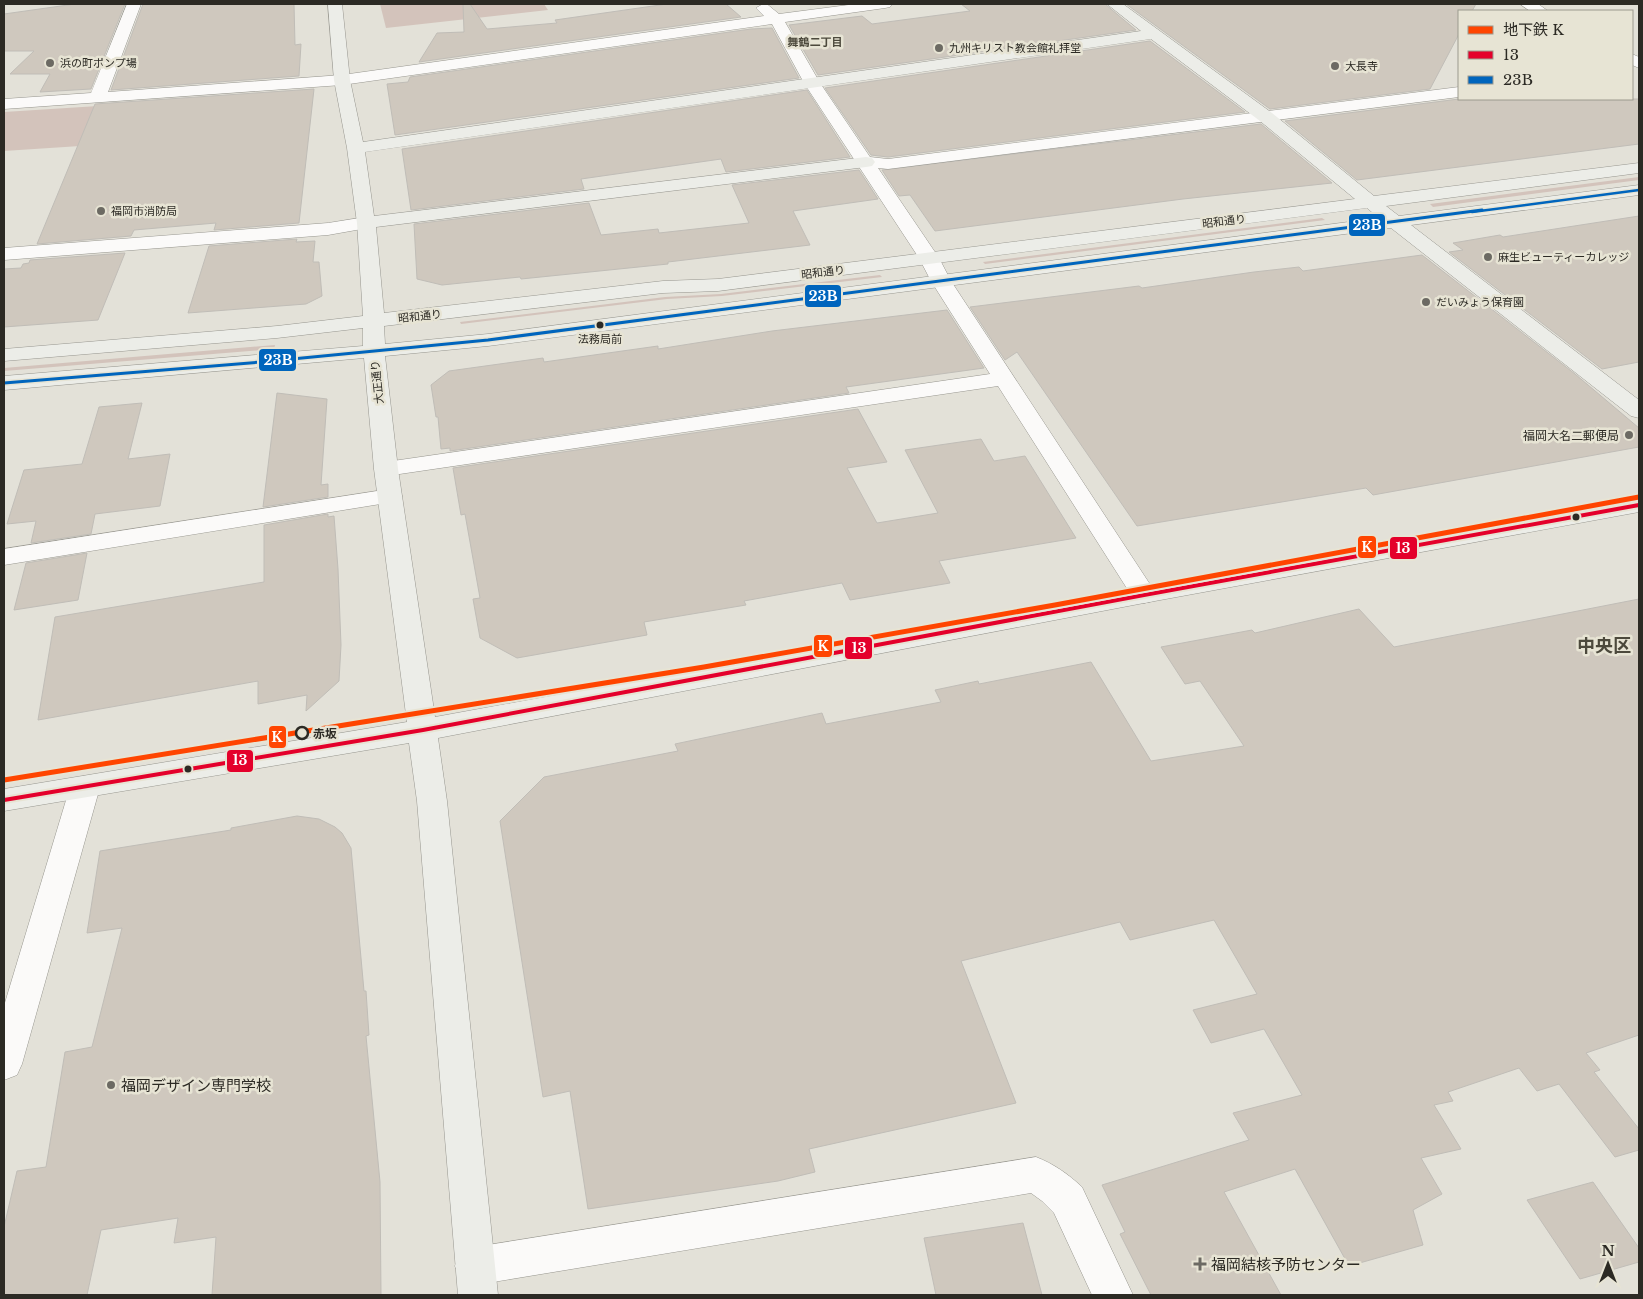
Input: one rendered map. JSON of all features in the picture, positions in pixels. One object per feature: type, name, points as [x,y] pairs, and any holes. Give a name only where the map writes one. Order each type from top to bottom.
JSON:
[{"type":"street","points":[[98,97],[134,4]]},
{"type":"street","name":"大正通り","points":[[335,4],[342,80],[356,148],[366,223],[374,321],[374,351],[386,469],[432,802],[476,1280]]},
{"type":"street","points":[[758,4],[776,19],[812,83],[929,258],[941,281],[1144,594]]},
{"type":"street","points":[[4,104],[342,80],[884,4]]},
{"type":"street","points":[[1114,4],[1266,117],[1395,222],[1639,411]]},
{"type":"street","points":[[1527,4],[1539,10]]},
{"type":"street","points":[[356,148],[1154,34]]},
{"type":"street","points":[[4,254],[328,229],[866,162],[888,164],[1458,92]]},
{"type":"street","name":"昭和通り","points":[[4,355],[277,332],[663,287],[718,285],[1639,168]]},
{"type":"street","name":"昭和通り","points":[[4,383],[262,362],[488,340],[1639,190]]},
{"type":"street","points":[[386,469],[1005,378]]},
{"type":"street","points":[[4,557],[390,496]]},
{"type":"street","points":[[4,800],[423,730],[1144,594],[1639,505]]},
{"type":"street","points":[[4,1064],[85,787]]},
{"type":"street","points":[[476,1280],[1036,1175],[1056,1188],[1068,1200],[1113,1295]]},
{"type":"shaded area","points":[[380,4],[544,4],[548,10],[386,28]]},
{"type":"shaded area","points":[[98,106],[80,146],[4,151],[4,112]]},
{"type":"shaded area","points":[[1639,177],[1639,180],[1433,207],[1430,204]]},
{"type":"shaded area","points":[[1322,218],[1325,220],[985,264],[983,262]]},
{"type":"shaded area","points":[[880,275],[882,277],[722,296],[667,299],[461,324],[460,322],[665,297],[721,294]]},
{"type":"shaded area","points":[[275,345],[274,349],[4,371],[4,368]]},
{"type":"building","points":[[75,4],[125,4],[91,89],[40,92],[50,74],[10,74],[34,51],[4,51],[4,14]]},
{"type":"building","points":[[143,4],[294,4],[295,45],[301,44],[299,76],[111,90]]},
{"type":"building","points":[[463,4],[470,4],[487,29],[557,23],[555,20],[667,4],[726,4],[741,17],[419,62],[437,33],[464,32]]},
{"type":"building","points":[[961,4],[1105,4],[1136,30],[818,75],[789,25],[862,16],[872,24],[970,11]]},
{"type":"building","points":[[1126,4],[1476,4],[1473,10],[1458,10],[1458,36],[1430,89],[1270,109]]},
{"type":"building","points":[[772,28],[799,78],[395,135],[387,84],[408,82],[410,77],[751,29]]},
{"type":"building","points":[[1150,41],[1245,112],[888,157],[871,155],[825,88]]},
{"type":"building","points":[[314,89],[299,223],[214,230],[216,223],[134,230],[131,236],[37,244],[95,104]]},
{"type":"building","points":[[807,90],[850,157],[726,172],[721,159],[581,179],[584,189],[411,210],[402,149]]},
{"type":"building","points":[[1458,99],[1639,99],[1639,144],[1357,180],[1285,121]]},
{"type":"building","points":[[1261,124],[1332,183],[1183,199],[935,231],[910,195],[899,196],[882,170]]},
{"type":"building","points":[[859,170],[878,199],[793,211],[810,245],[668,262],[668,264],[521,279],[520,277],[442,285],[417,279],[414,224],[589,203],[601,235],[658,229],[659,233],[749,223],[732,185]]},
{"type":"building","points":[[1639,216],[1639,362],[1602,369],[1449,252],[1463,250],[1453,243]]},
{"type":"building","points":[[297,239],[296,242],[315,241],[313,262],[319,262],[322,296],[306,304],[188,313],[209,246]]},
{"type":"building","points":[[125,253],[98,320],[4,327],[4,269],[21,268],[23,264],[29,263],[30,260]]},
{"type":"building","points":[[1422,255],[1575,374],[1639,428],[1639,447],[1373,495],[1366,488],[1137,526],[1017,352],[1005,360],[970,307],[1139,286],[1142,288],[1254,272],[1299,267],[1303,271]]},
{"type":"building","points":[[947,310],[984,368],[846,387],[849,393],[450,451],[450,448],[441,449],[438,417],[436,417],[431,385],[449,371],[543,358],[544,362],[658,346],[658,349],[772,331]]},
{"type":"building","points":[[277,393],[327,399],[321,485],[328,484],[328,497],[263,507]]},
{"type":"building","points":[[142,403],[128,459],[170,454],[160,506],[95,514],[91,534],[31,543],[36,521],[7,524],[24,470],[82,464],[99,407]]},
{"type":"building","points":[[858,409],[887,462],[847,468],[877,523],[938,513],[905,450],[981,439],[994,461],[1025,456],[1076,538],[939,561],[950,583],[850,600],[842,583],[744,601],[746,605],[644,622],[647,635],[517,658],[480,638],[473,599],[480,598],[465,514],[461,515],[453,468]]},
{"type":"building","points":[[328,514],[328,517],[334,516],[338,569],[341,645],[339,681],[306,711],[307,695],[258,704],[258,681],[38,720],[55,617],[264,582],[264,525]]},
{"type":"building","points":[[87,553],[78,600],[14,610],[26,563]]},
{"type":"building","points":[[1639,599],[1639,1035],[1586,1053],[1600,1070],[1594,1072],[1639,1129],[1639,1150],[1615,1157],[1559,1084],[1537,1091],[1519,1068],[1448,1092],[1453,1101],[1434,1105],[1461,1149],[1421,1158],[1442,1194],[1413,1210],[1423,1245],[1349,1266],[1295,1169],[1224,1192],[1281,1295],[1151,1295],[1120,1234],[1125,1232],[1102,1185],[1249,1140],[1233,1113],[1302,1095],[1264,1029],[1211,1043],[1193,1010],[1257,994],[1214,920],[1130,940],[1120,922],[961,961],[1016,1103],[809,1149],[815,1172],[778,1181],[588,1209],[570,1091],[543,1097],[500,821],[544,777],[678,751],[675,744],[822,713],[826,724],[941,702],[935,690],[978,681],[979,684],[1091,662],[1151,761],[1244,746],[1200,681],[1185,684],[1161,647],[1252,630],[1255,633],[1359,609],[1394,647]]},
{"type":"building","points":[[297,816],[319,819],[335,827],[342,833],[351,848],[364,991],[366,991],[369,1035],[366,1036],[380,1182],[381,1295],[212,1295],[216,1237],[174,1243],[178,1218],[101,1230],[87,1295],[4,1295],[4,1227],[17,1171],[46,1167],[65,1052],[92,1047],[122,928],[87,933],[100,851],[231,830],[231,828]]},
{"type":"building","points":[[1593,1182],[1639,1248],[1639,1262],[1580,1279],[1527,1200]]},
{"type":"building","points":[[1023,1223],[1042,1295],[936,1295],[924,1238]]},
{"type":"metro line","name":"K","points":[[4,780],[704,667],[1055,605],[1639,497]]},
{"type":"transit line","name":"23B","points":[[4,383],[261,362],[488,340],[1639,190]]},
{"type":"transit line","name":"13","points":[[4,800],[423,730],[1144,595],[1639,505]]},
{"type":"place","name":"九州キリスト教会館礼拝堂","points":[[939,48]]},
{"type":"place","name":"浜の町ポンプ場","points":[[50,63]]},
{"type":"place","name":"大長寺","points":[[1335,66]]},
{"type":"place","name":"福岡市消防局","points":[[101,211]]},
{"type":"place","name":"麻生ビューティーカレッジ","points":[[1488,257]]},
{"type":"place","name":"だいみょう保育園","points":[[1426,302]]},
{"type":"place","name":"法務局前","points":[[600,325]]},
{"type":"place","name":"福岡大名二郵便局","points":[[1629,435]]},
{"type":"place","name":"赤坂","points":[[302,733]]},
{"type":"place","name":"福岡デザイン専門学校","points":[[111,1085]]},
{"type":"place","name":"福岡結核予防センター","points":[[1200,1264]]},
{"type":"district","name":"舞鶴二丁目","points":[[815,42]]},
{"type":"district","name":"中央区","points":[[1604,646]]}]
